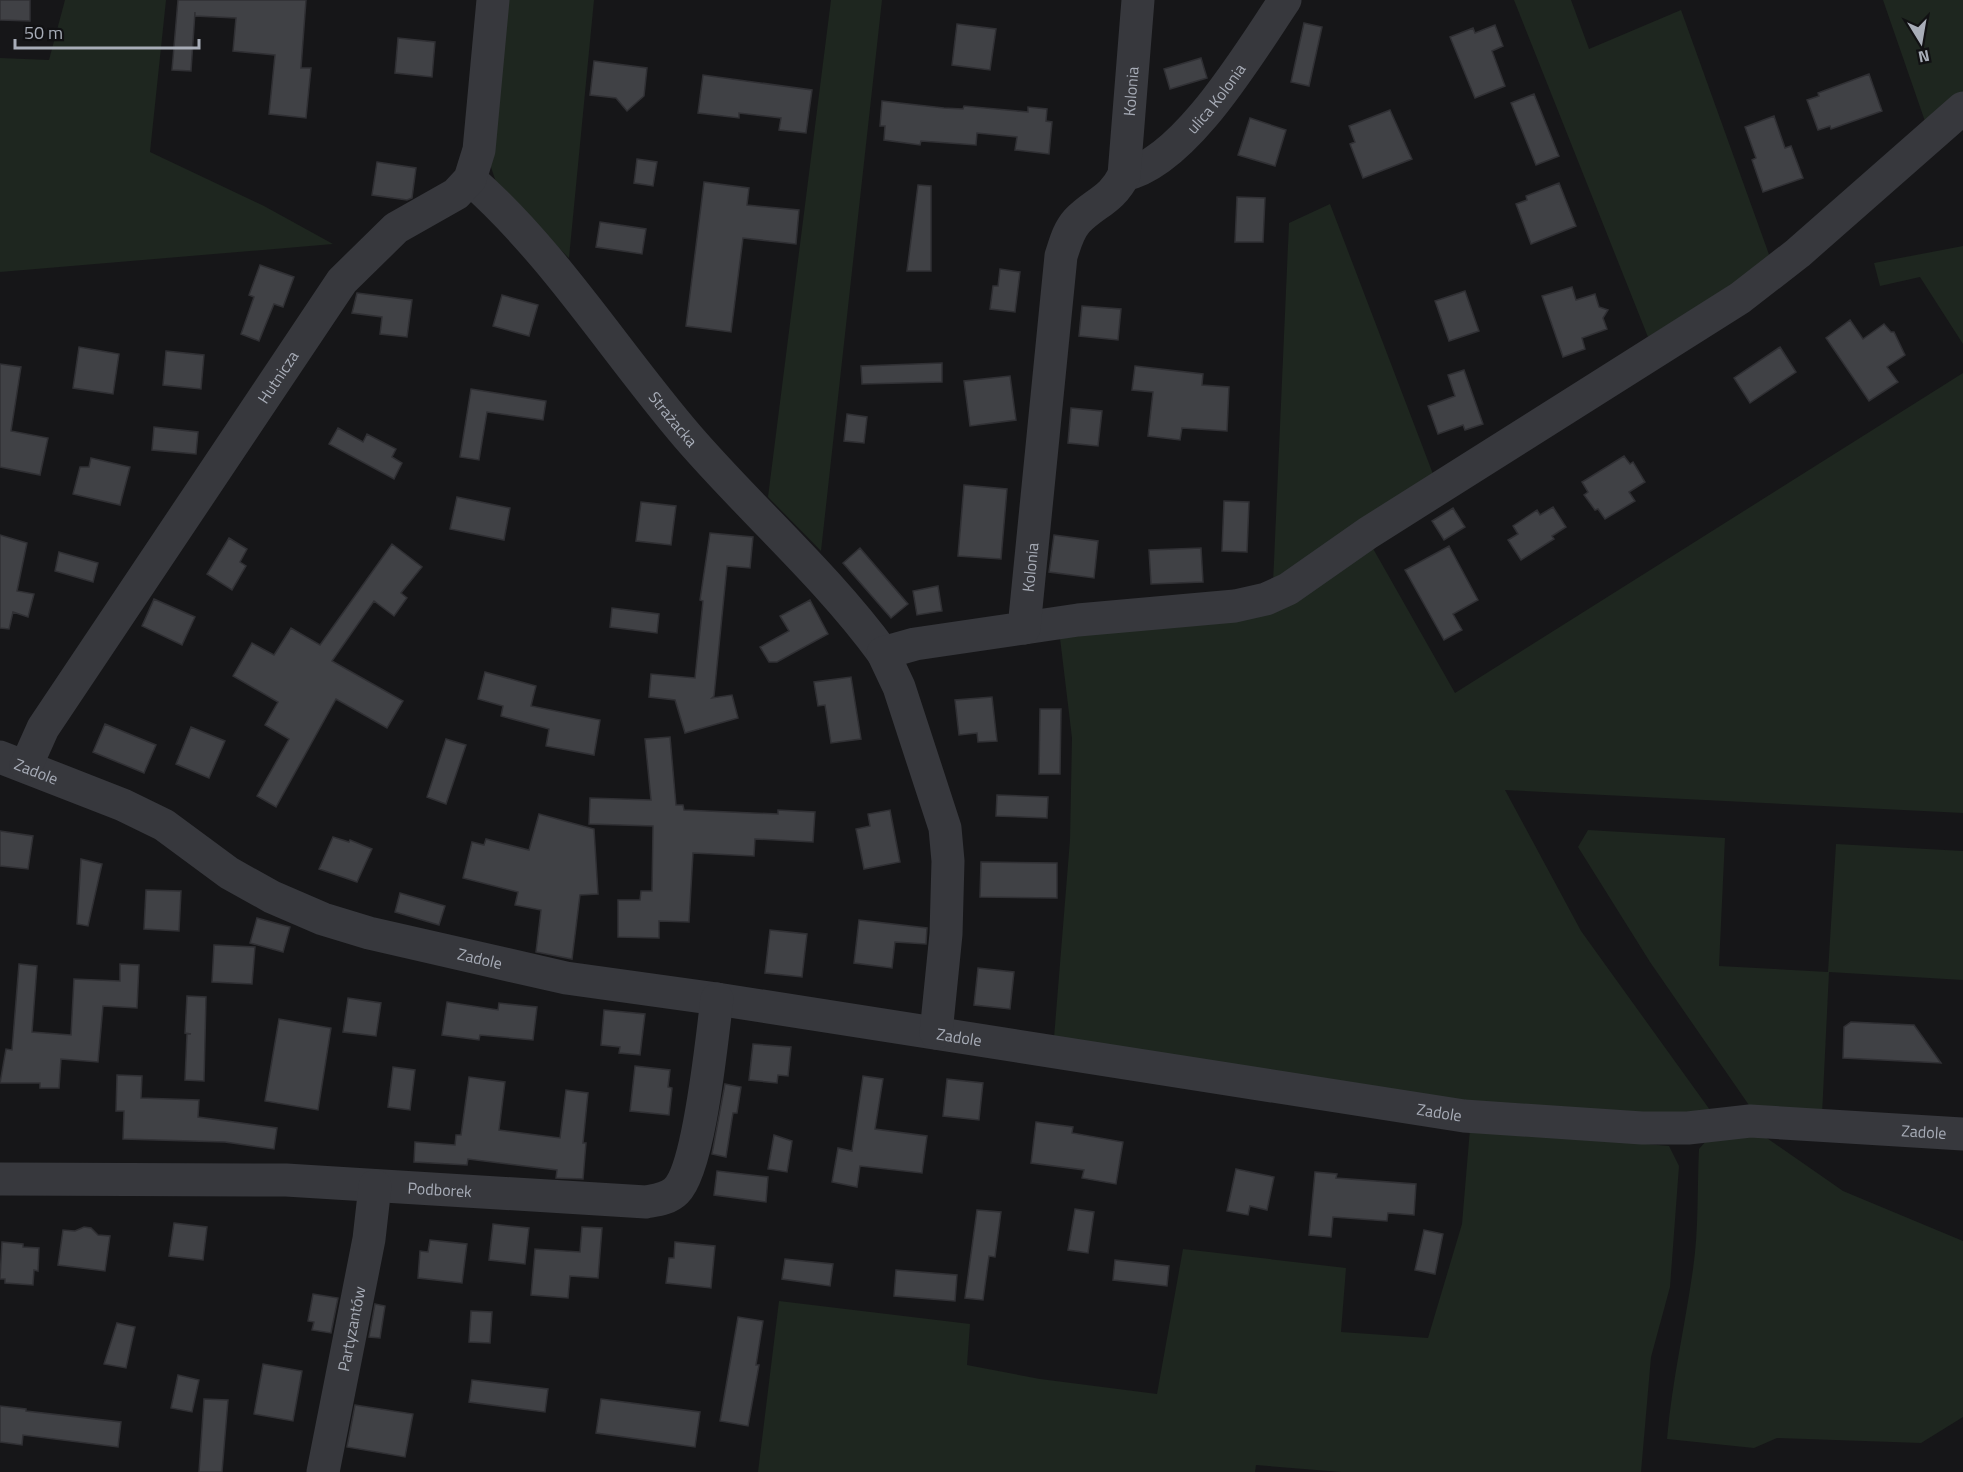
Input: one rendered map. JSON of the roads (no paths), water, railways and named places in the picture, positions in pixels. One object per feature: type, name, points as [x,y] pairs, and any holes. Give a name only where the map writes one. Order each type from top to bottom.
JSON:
[{"type":"street","points":[[470,179],[479,150],[493,0]]},
{"type":"street","name":"Kolonia","points":[[1024,628],[1025,593],[1061,256],[1068,235],[1076,222],[1116,191],[1124,175],[1138,0]]},
{"type":"street","name":"ulica Kolonia","points":[[1124,175],[1154,164],[1210,108],[1285,0]]},
{"type":"street","points":[[936,1034],[946,934],[948,861],[945,828],[899,687],[883,653],[915,644],[1078,620],[1235,606],[1266,599],[1288,589],[1368,533],[1740,298],[1798,254],[1963,108]]},
{"type":"street","name":"Strażacka","points":[[470,179],[508,212],[686,435],[735,490],[855,615],[883,653]]},
{"type":"street","name":"Hutnicza","points":[[13,761],[43,728],[342,281],[396,228],[456,194],[470,179]]},
{"type":"street","name":"Zadole","points":[[13,761],[123,805],[164,825],[230,873],[272,897],[323,920],[369,933],[566,978],[717,999],[1464,1116],[1641,1128],[1688,1128],[1750,1121],[1963,1134]]},
{"type":"street","name":"Podborek","points":[[0,1179],[229,1179],[646,1202],[665,1198],[678,1190],[691,1159],[700,1123],[717,999]]},
{"type":"street","name":"Partyzantów","points":[[323,1472],[369,1239],[375,1186]]}]
